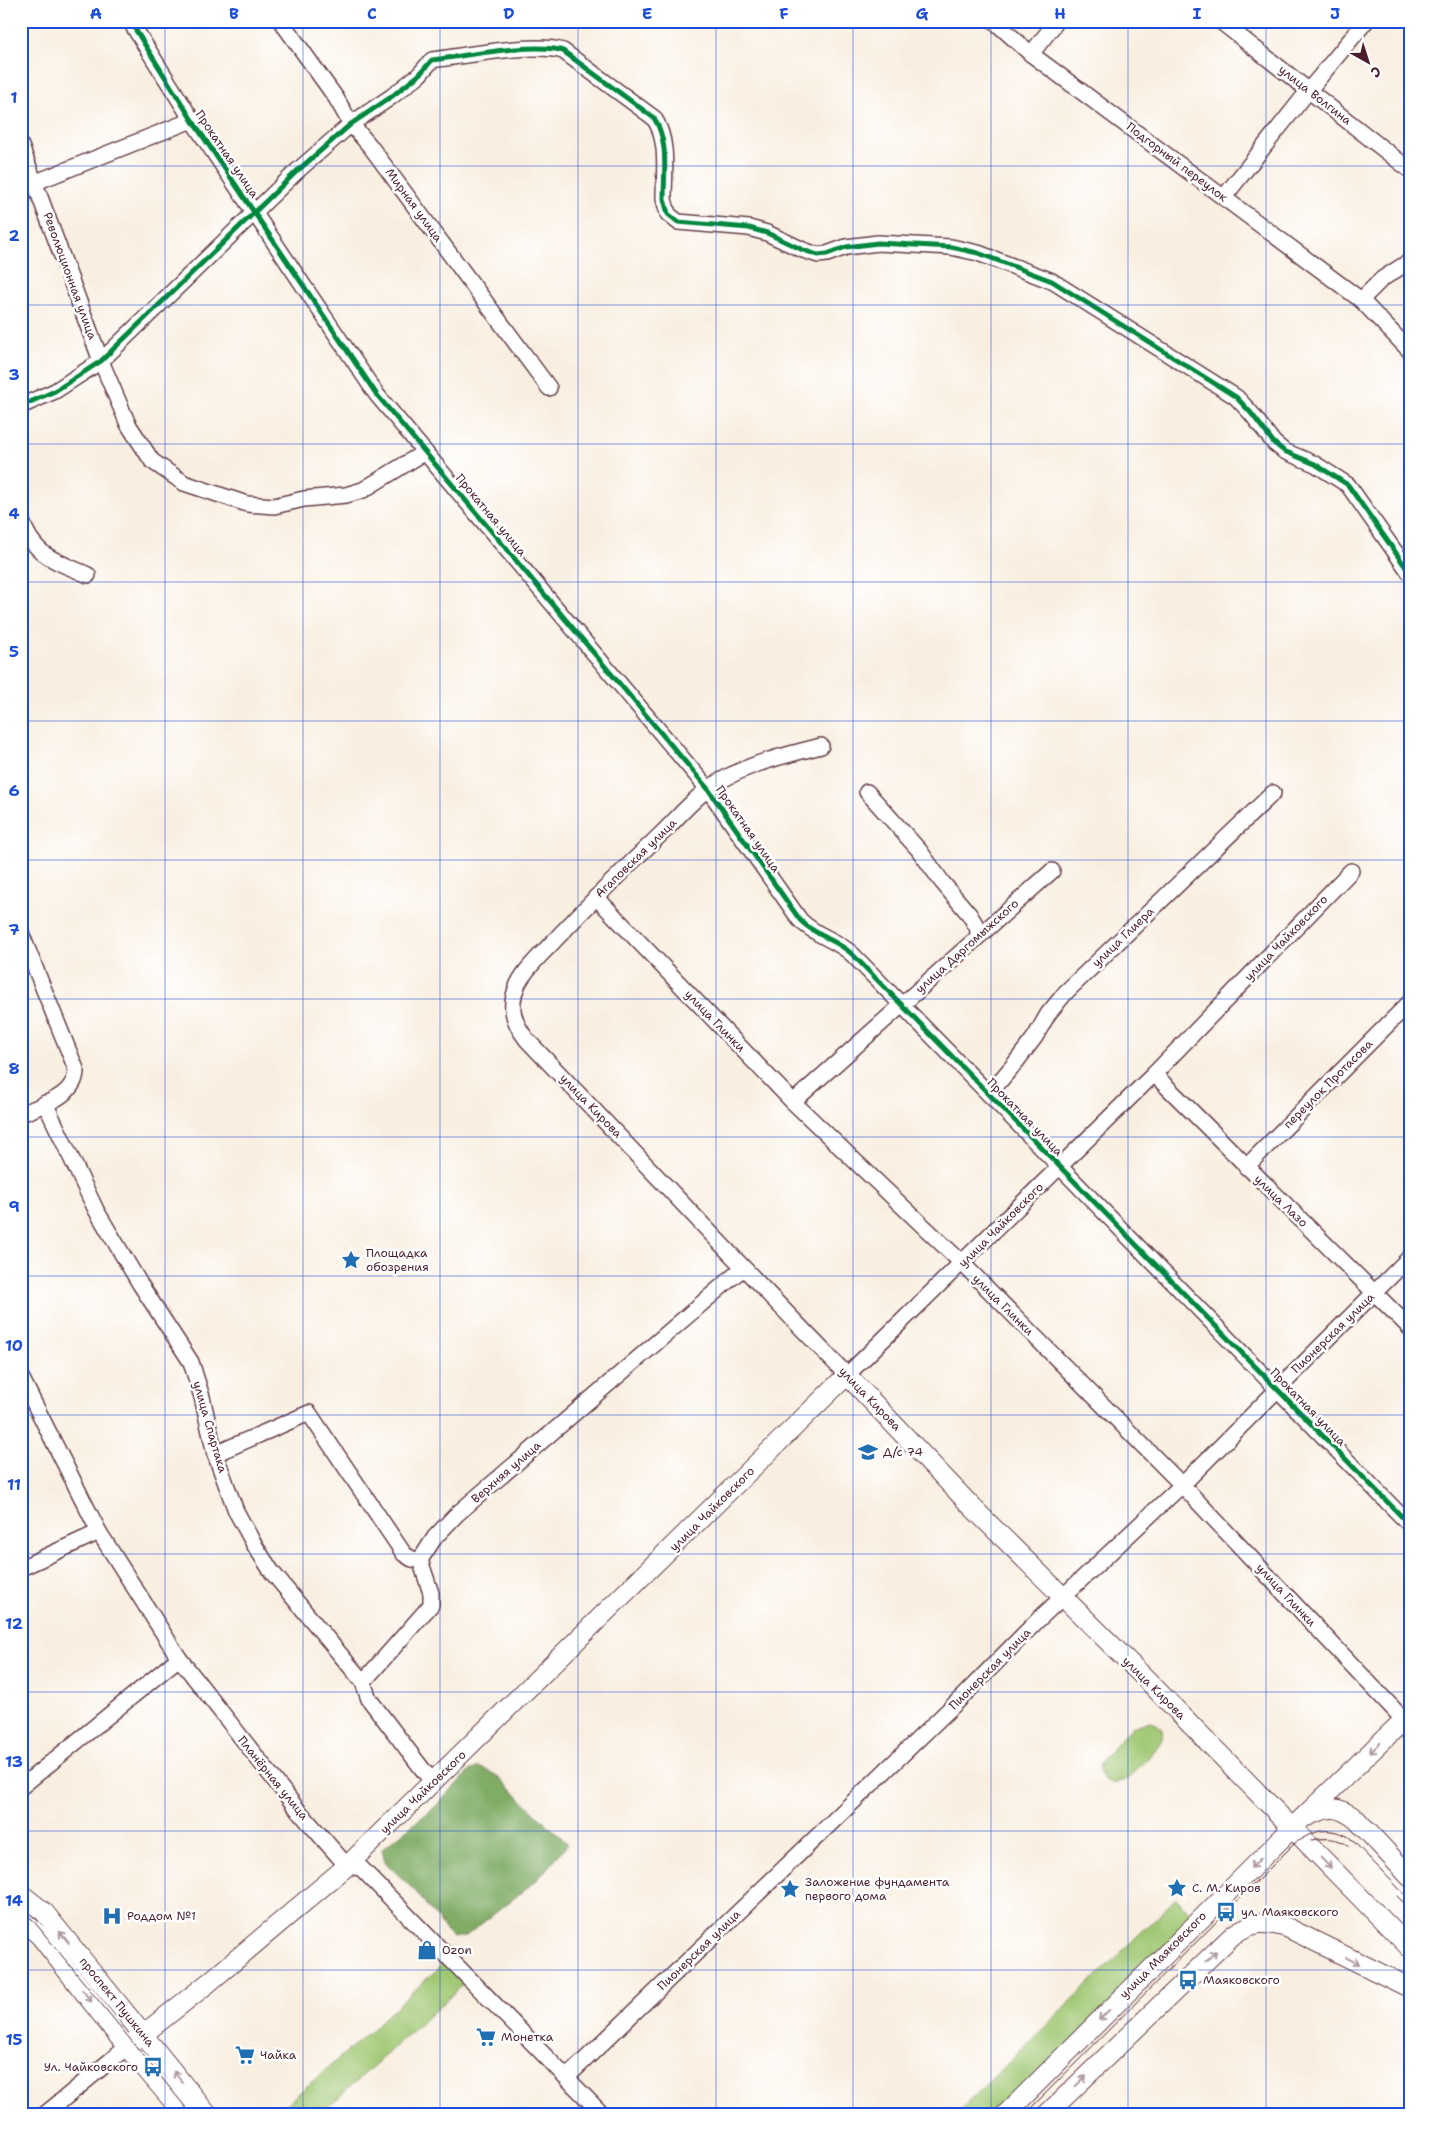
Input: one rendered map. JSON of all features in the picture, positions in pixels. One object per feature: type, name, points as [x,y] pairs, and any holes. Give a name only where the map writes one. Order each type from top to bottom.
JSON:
[{"type":"main road","name":"улица Кирова","points":[[847,1375],[972,1507],[1296,1824],[1410,1948]]},
{"type":"main road","name":"улица Чайковского","points":[[127,2047],[245,1953],[347,1866],[847,1375]]},
{"type":"main road","name":"улица Маяковского","points":[[1005,2115],[1296,1824],[1407,1717]]},
{"type":"main road","points":[[1296,1824],[1323,1809],[1335,1808],[1346,1812],[1356,1819],[1410,1877]]},
{"type":"main road","name":"проспект Пушкина","points":[[21,1894],[44,1912],[208,2115]]},
{"type":"main road","name":"проспект Пушкина","points":[[21,1919],[40,1936],[127,2047],[185,2115]]},
{"type":"main road","points":[[1046,2115],[1233,1935],[1245,1926],[1274,1924],[1288,1928],[1410,1988]]},
{"type":"street","name":"Прокатная улица","points":[[130,21],[192,120],[376,395],[614,680],[708,789],[800,920],[818,935],[845,947],[1410,1525]]},
{"type":"street","name":"Мирная улица","points":[[281,21],[336,98],[351,124],[370,146],[549,388]]},
{"type":"street","name":"Подгорный переулок","points":[[994,21],[1032,54],[1361,300],[1410,350]]},
{"type":"street","points":[[1032,54],[1057,21]]},
{"type":"street","name":"улица Волгина","points":[[1220,21],[1410,170]]},
{"type":"street","points":[[1224,197],[1366,21]]},
{"type":"street","points":[[21,406],[55,391],[101,361],[296,172],[351,124],[419,75],[432,60],[534,48],[553,48],[563,50],[654,118],[661,129],[664,141],[664,199],[672,219],[684,224],[749,228],[767,233],[818,255],[878,243],[951,247],[978,252],[1052,281],[1236,397],[1244,404],[1274,443],[1284,451],[1315,464],[1348,484],[1410,573]]},
{"type":"street","points":[[21,188],[192,120]]},
{"type":"street","name":"Революционная улица","points":[[21,146],[101,361],[128,424],[140,446],[152,461],[184,483],[247,504],[274,506],[304,499],[346,495],[363,490],[425,452]]},
{"type":"street","points":[[1361,300],[1382,279],[1410,260]]},
{"type":"street","points":[[21,519],[30,540],[44,556]]},
{"type":"street","points":[[21,546],[88,575]]},
{"type":"street","name":"Агаповская улица","points":[[518,1029],[513,1016],[513,1001],[522,976],[596,897],[708,789],[738,772],[764,761],[821,746]]},
{"type":"street","points":[[867,792],[919,850],[942,882],[969,914],[977,927],[979,936]]},
{"type":"street","name":"улица Глиера","points":[[989,1094],[1035,1037],[1048,1014],[1066,992],[1273,793]]},
{"type":"street","name":"улица Даргомыжского","points":[[793,1102],[1052,871]]},
{"type":"street","name":"улица Чайковского","points":[[847,1375],[1154,1074],[1351,871]]},
{"type":"street","name":"улица Глинки","points":[[596,897],[793,1102],[962,1263],[1182,1485],[1407,1717]]},
{"type":"street","points":[[21,933],[76,1069],[74,1084],[63,1094],[21,1114]]},
{"type":"street","name":"переулок Протасова","points":[[1246,1167],[1410,1002]]},
{"type":"street","name":"улица Кирова","points":[[518,1029],[743,1268],[847,1375]]},
{"type":"street","name":"улица Лазо","points":[[1154,1074],[1410,1328]]},
{"type":"street","name":"улица Спартака","points":[[45,1103],[96,1210],[140,1284],[191,1362],[202,1397],[215,1454],[236,1512],[272,1572],[363,1682],[369,1699],[433,1783]]},
{"type":"street","name":"Пионерская улица","points":[[567,2077],[960,1699],[1063,1597],[1182,1485],[1410,1257]]},
{"type":"street","name":"Верхняя улица","points":[[420,1560],[435,1536],[457,1514],[743,1268]]},
{"type":"street","name":"Планёрная улица","points":[[21,1377],[99,1532],[178,1658],[298,1810],[347,1866],[361,1868],[603,2115]]},
{"type":"street","points":[[215,1454],[309,1413],[404,1554],[412,1559],[420,1560],[431,1593],[431,1605],[363,1682]]},
{"type":"street","points":[[21,1568],[99,1532]]},
{"type":"street","points":[[21,1787],[178,1658]]},
{"type":"street","name":"улица Чайковского","points":[[44,2115],[127,2047]]},
{"type":"green space","points":[[1150,1721],[1158,1725],[1162,1730],[1162,1736],[1156,1749],[1124,1781],[1114,1783],[1106,1780],[1099,1771],[1102,1760],[1132,1727]]},
{"type":"green space","points":[[479,1767],[496,1775],[568,1844],[537,1880],[466,1936],[452,1938],[417,1893],[385,1862],[382,1849],[435,1807],[469,1771]]},
{"type":"green space","points":[[1176,1898],[1198,1920],[997,2115],[955,2115]]},
{"type":"green space","points":[[445,1962],[464,1984],[319,2115],[274,2115],[368,2033]]},
{"type":"tram line","points":[[1024,2115],[1295,1843],[1309,1835],[1321,1831],[1334,1831],[1349,1837],[1410,1900]]},
{"type":"tram line","points":[[1311,1840],[1331,1839],[1349,1846]]},
{"type":"tram line","points":[[1397,1896],[1410,1909]]},
{"type":"tram line","points":[[21,1912],[32,1919],[192,2115]]},
{"type":"cycle path","points":[[130,21],[192,120],[377,395],[708,789],[800,920],[813,931],[840,945],[853,955],[1410,1525]]},
{"type":"cycle path","points":[[21,406],[55,391],[101,361],[296,172],[351,124],[419,75],[432,60],[518,49],[551,49],[563,51],[654,118],[659,127],[664,147],[664,199],[668,214],[678,222],[749,228],[767,233],[818,255],[827,254],[846,247],[878,243],[951,247],[978,253],[1052,281],[1236,397],[1274,443],[1284,451],[1315,464],[1348,485],[1410,573]]},
{"type":"place","name":"Площадка обозрения","points":[[351,1260]]},
{"type":"place","name":"Д/с 74","points":[[868,1452]]},
{"type":"place","name":"С. М. Киров","points":[[1177,1888]]},
{"type":"place","name":"Заложение фундамента первого дома","points":[[790,1889]]},
{"type":"place","name":"ул. Маяковского","points":[[1226,1912]]},
{"type":"place","name":"Роддом №1","points":[[112,1916]]},
{"type":"place","name":"Ozon","points":[[427,1950]]},
{"type":"place","name":"Маяковского","points":[[1188,1980]]},
{"type":"place","name":"Монетка","points":[[486,2037]]},
{"type":"place","name":"Чайка","points":[[245,2055]]},
{"type":"place","name":"Ул. Чайковского","points":[[153,2067]]}]
